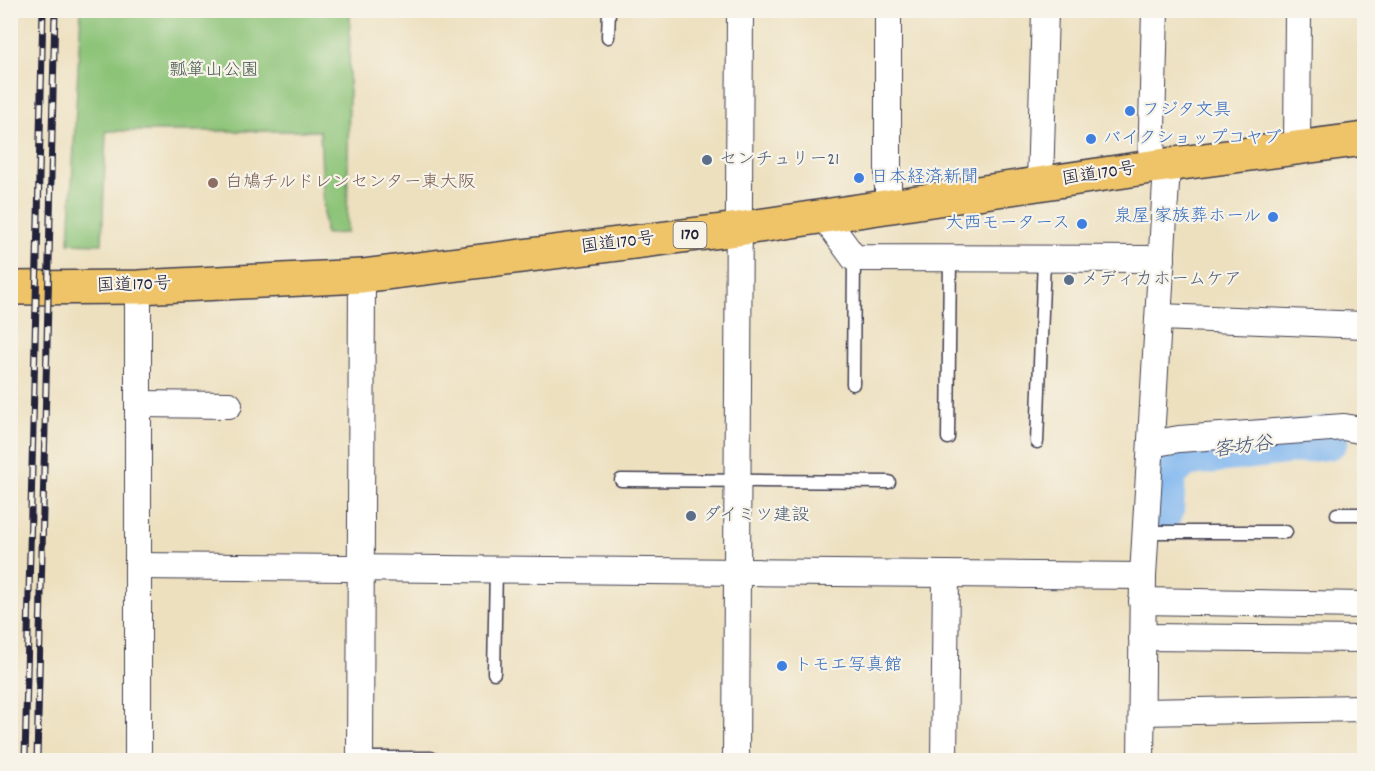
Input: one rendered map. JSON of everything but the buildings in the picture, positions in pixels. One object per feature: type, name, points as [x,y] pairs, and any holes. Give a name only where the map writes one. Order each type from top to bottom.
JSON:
[{"type":"highway","name":"国道170号","points":[[10,288],[138,287],[362,276],[738,229],[1365,139]]},
{"type":"street","points":[[736,760],[739,570],[740,10]]},
{"type":"street","points":[[888,10],[888,207]]},
{"type":"street","points":[[1040,184],[1045,10]]},
{"type":"street","points":[[1141,760],[1142,589],[1162,259],[1155,10]]},
{"type":"street","points":[[1297,148],[1298,10]]},
{"type":"street","points":[[824,217],[854,258],[1162,259]]},
{"type":"street","points":[[360,759],[362,276]]},
{"type":"street","points":[[138,287],[138,760]]},
{"type":"street","points":[[1160,317],[1365,325]]},
{"type":"street","points":[[138,404],[229,405]]},
{"type":"street","points":[[1151,444],[1179,438],[1344,427],[1365,431]]},
{"type":"street","points":[[138,566],[496,567],[946,575],[1365,605]]},
{"type":"street","points":[[944,760],[946,575]]},
{"type":"street","points":[[1142,637],[1365,639]]},
{"type":"street","points":[[1142,712],[1365,708]]},
{"type":"lane","points":[[608,37],[609,10]]},
{"type":"lane","points":[[853,384],[854,258]]},
{"type":"lane","points":[[948,438],[950,258]]},
{"type":"lane","points":[[1037,442],[1044,259]]},
{"type":"lane","points":[[621,480],[890,482]]},
{"type":"lane","points":[[1337,514],[1365,514]]},
{"type":"lane","points":[[1146,532],[1286,532]]},
{"type":"lane","points":[[494,673],[496,567]]},
{"type":"lane","points":[[360,759],[431,758]]},
{"type":"green space","name":"瓢箪山公園","points":[[81,11],[350,11],[347,233],[325,234],[320,131],[106,131],[102,244],[69,243]]},
{"type":"waterway","name":"客坊谷","points":[[1162,510],[1164,473],[1183,455],[1327,438]]},
{"type":"railway","points":[[25,760],[43,10]]},
{"type":"railway","points":[[37,760],[55,10]]},
{"type":"place","name":"フジタ文具","points":[[1130,111]]},
{"type":"place","name":"バイクショップコヤブ","points":[[1091,139]]},
{"type":"place","name":"センチュリー21","points":[[707,160]]},
{"type":"place","name":"日本経済新聞","points":[[859,178]]},
{"type":"place","name":"白鳩チルドレンセンター東大阪","points":[[213,183]]},
{"type":"place","name":"泉屋 家族葬ホール","points":[[1273,217]]},
{"type":"place","name":"大西モータース","points":[[1082,224]]},
{"type":"place","name":"メディカホームケア","points":[[1069,280]]},
{"type":"place","name":"ダイミツ建設","points":[[691,516]]},
{"type":"place","name":"トモエ写真館","points":[[782,666]]}]
